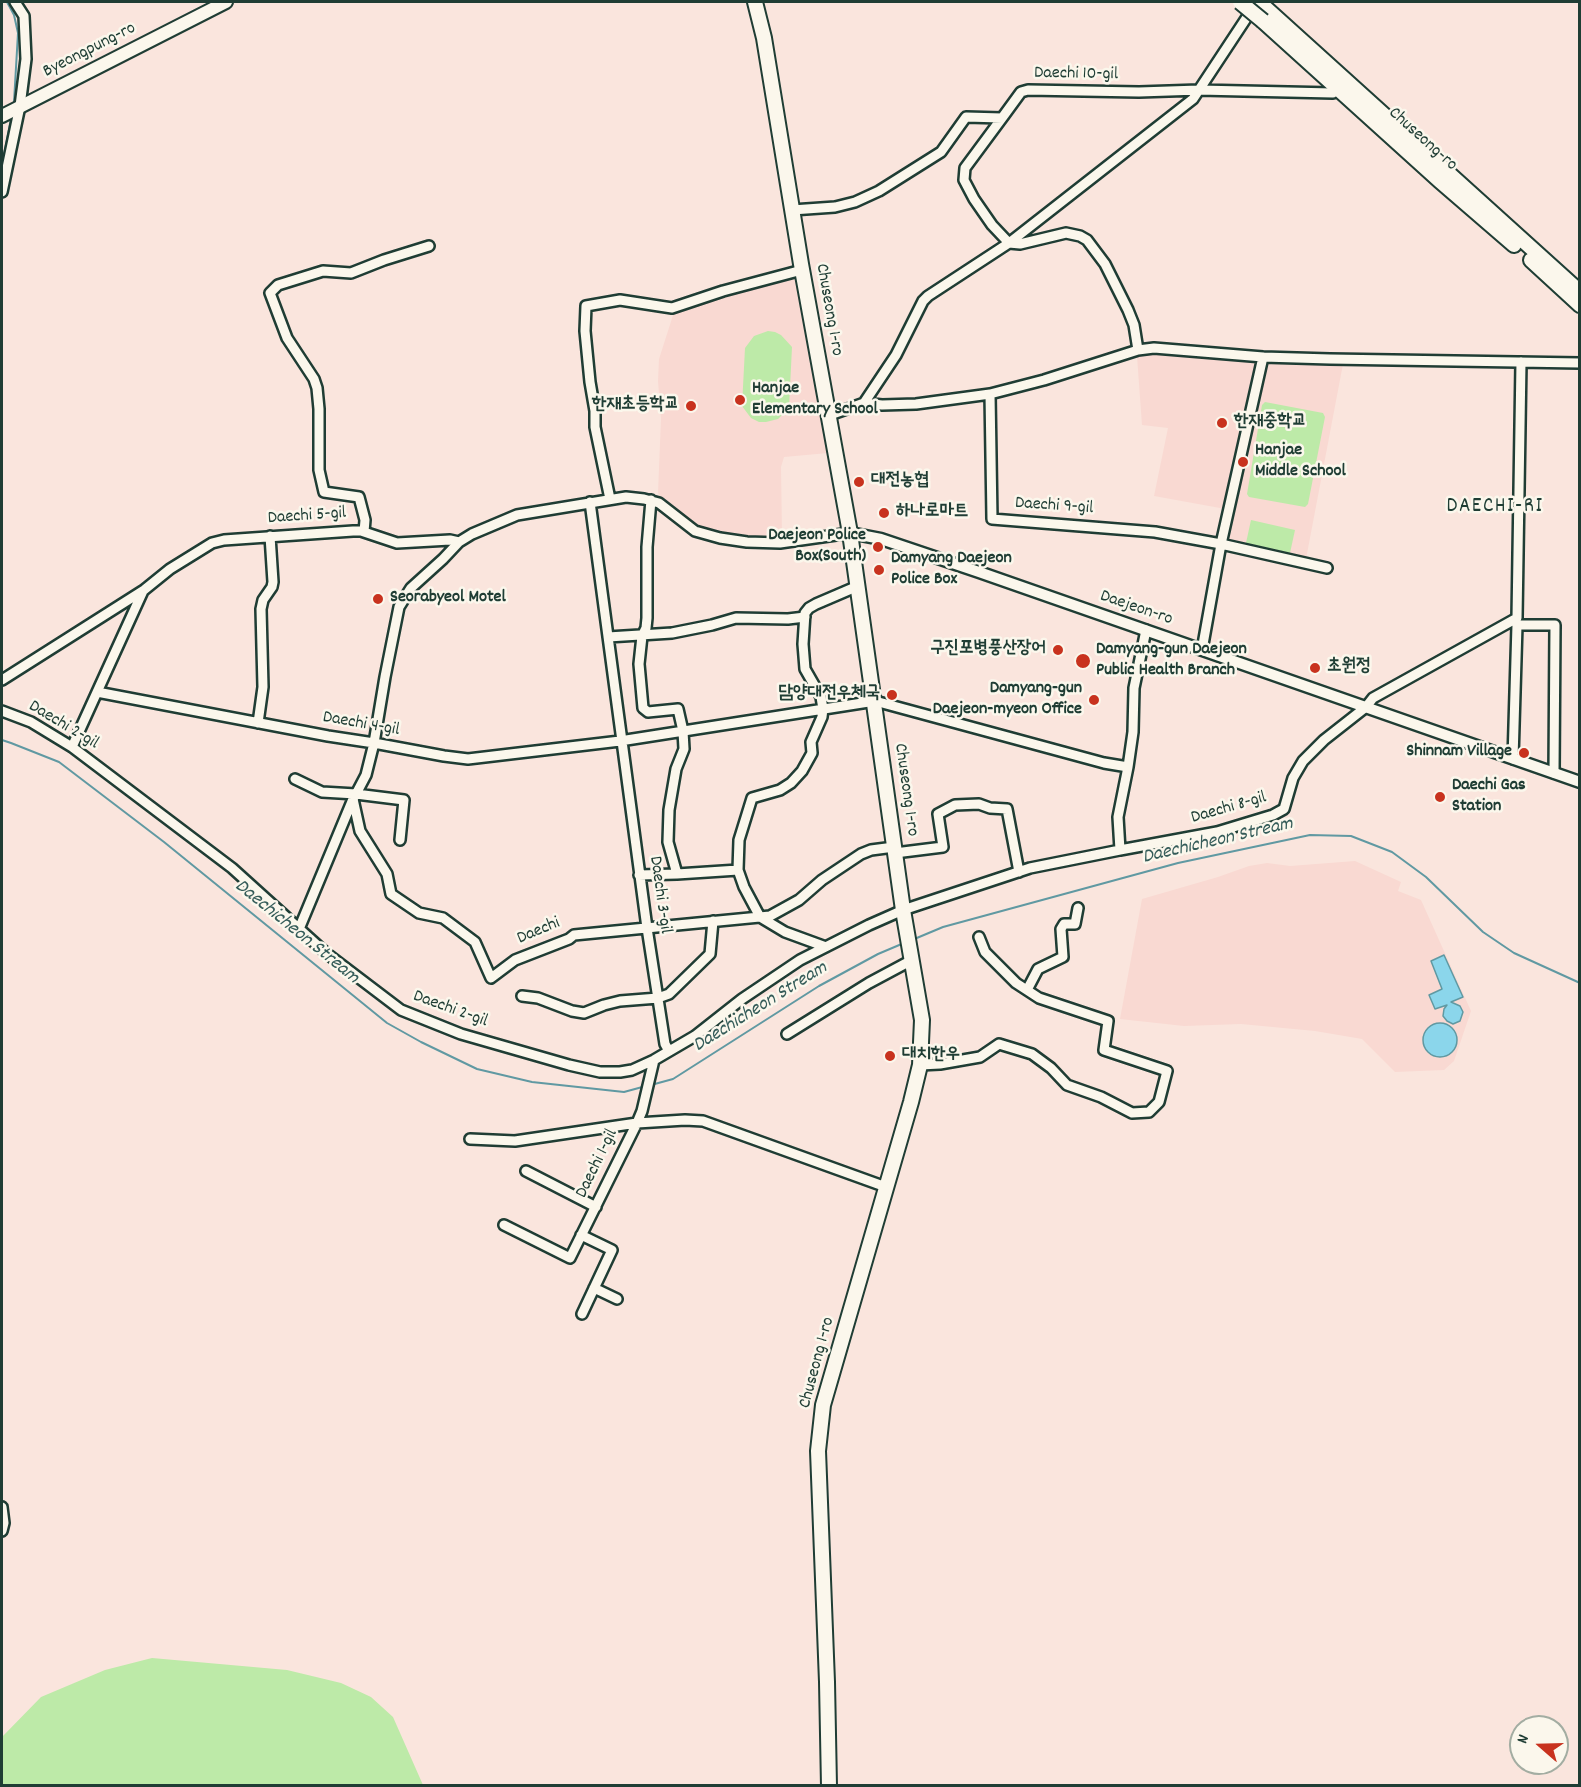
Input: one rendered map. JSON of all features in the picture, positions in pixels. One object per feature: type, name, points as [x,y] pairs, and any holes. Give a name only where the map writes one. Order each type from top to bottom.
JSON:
[{"type":"main road","name":"Byeongpung-ro","points":[[2,117],[226,2]]},
{"type":"main road","name":"Chuseong 1-ro","points":[[755,2],[764,38],[802,270],[850,533],[903,910],[922,1020],[920,1065],[823,1405],[817,1455],[829,1785]]},
{"type":"main road","name":"Chuseong-ro","points":[[1240,2],[1267,17],[1580,292]]},
{"type":"main road","name":"Chuseong-ro","points":[[1258,2],[1267,17],[1580,305]]},
{"type":"street","points":[[2,192],[21,106],[26,59],[24,16],[15,2]]},
{"type":"street","points":[[864,403],[896,356],[923,301],[1009,243],[1193,99],[1258,2]]},
{"type":"street","name":"Daechi 10-gil","points":[[1009,243],[992,225],[974,199],[964,180],[964,174],[968,161],[1021,92],[1028,90],[1139,92],[1199,90],[1333,93]]},
{"type":"street","points":[[792,210],[835,207],[855,202],[879,191],[942,152],[966,117],[1002,118]]},
{"type":"street","points":[[1009,243],[1020,244],[1066,233],[1087,240],[1105,264],[1128,310],[1134,325],[1138,350]]},
{"type":"street","points":[[364,532],[365,520],[359,497],[324,492],[319,470],[319,396],[317,388],[314,379],[286,338],[270,292],[278,285],[324,271],[351,273],[429,246]]},
{"type":"street","points":[[610,499],[595,427],[596,411],[590,382],[585,331],[586,306],[620,300],[672,308],[723,291],[802,270]]},
{"type":"street","points":[[830,415],[864,403],[916,404],[990,394],[1044,380],[1138,350],[1154,348],[1263,357],[1580,363]]},
{"type":"street","points":[[1202,650],[1221,544],[1263,357]]},
{"type":"street","points":[[1514,759],[1521,362]]},
{"type":"street","name":"Daechi 9-gil","points":[[990,394],[992,519],[1155,532],[1221,544]]},
{"type":"street","name":"Daechi 5-gil","points":[[2,680],[144,590],[170,569],[212,543],[224,540],[344,531],[364,532],[397,543],[450,540],[459,542],[517,515],[590,502],[636,497],[651,500],[668,509],[695,531],[726,539],[780,543],[850,533]]},
{"type":"street","points":[[651,500],[647,547],[647,618],[642,636],[639,664],[643,708],[648,712],[678,709],[683,731],[684,749],[676,769],[669,810],[668,842],[676,874]]},
{"type":"street","points":[[590,502],[621,741]]},
{"type":"street","name":"Daejeon-ro","points":[[850,533],[881,539],[1580,782]]},
{"type":"street","points":[[258,723],[263,687],[261,609],[263,600],[273,582],[270,536]]},
{"type":"street","points":[[299,929],[354,797],[366,775],[399,607],[411,588],[459,542]]},
{"type":"street","points":[[1221,544],[1327,568]]},
{"type":"street","points":[[825,947],[785,932],[760,917],[738,870],[739,840],[752,798],[780,790],[791,783],[802,771],[812,753],[811,742],[823,709],[821,697],[805,669],[802,644],[805,613],[816,604],[858,586]]},
{"type":"street","points":[[72,747],[144,590]]},
{"type":"street","points":[[608,638],[687,631],[736,618],[805,617]]},
{"type":"street","points":[[1517,622],[1555,625],[1554,773]]},
{"type":"street","name":"Daechi 8-gil","points":[[903,910],[1030,868],[1217,832],[1273,815],[1284,809],[1293,778],[1303,761],[1324,740],[1366,707],[1373,698],[1517,622]]},
{"type":"street","points":[[1120,850],[1118,817],[1133,732],[1134,688],[1146,630]]},
{"type":"street","name":"Daechi 4-gil","points":[[98,692],[258,723],[468,759],[621,741],[875,701]]},
{"type":"street","points":[[875,701],[1104,763],[1128,767]]},
{"type":"street","name":"Daechi 2-gil","points":[[2,711],[31,722],[72,747],[232,868],[326,953],[401,1010],[461,1034],[600,1072],[632,1070],[669,1052],[695,1036],[742,999],[800,960],[903,910]]},
{"type":"street","name":"Daechi 3-gil","points":[[621,741],[646,928],[665,1044],[669,1052]]},
{"type":"street","points":[[295,779],[322,792],[354,797],[404,800],[400,840]]},
{"type":"street","name":"Daechi","points":[[354,797],[360,831],[387,874],[391,894],[419,913],[442,918],[475,942],[491,978],[515,960],[574,935],[770,916],[799,900],[822,880],[861,854],[871,850],[943,847],[938,814],[955,805],[979,804],[990,808],[1007,809],[1018,872]]},
{"type":"street","points":[[639,875],[738,870]]},
{"type":"street","points":[[1027,990],[1038,969],[1063,957],[1061,929],[1064,924],[1075,924],[1078,908]]},
{"type":"street","points":[[522,996],[538,998],[572,1011],[584,1013],[620,1001],[658,998],[669,994],[710,954],[713,921]]},
{"type":"street","points":[[920,1065],[980,1057],[999,1044],[1032,1054],[1051,1068],[1067,1085],[1101,1097],[1132,1113],[1149,1112],[1159,1102],[1167,1071],[1104,1050],[1108,1021],[1039,998],[1016,983],[985,952],[979,937]]},
{"type":"street","points":[[787,1034],[869,983],[912,960]]},
{"type":"street","points":[[470,1138],[515,1141],[637,1124],[654,1060]]},
{"type":"street","name":"Daechi 1-gil","points":[[504,1225],[570,1258],[637,1124],[685,1120],[703,1121],[886,1187]]},
{"type":"street","points":[[526,1171],[596,1207]]},
{"type":"street","points":[[581,1235],[612,1250],[582,1314]]},
{"type":"street","points":[[594,1288],[617,1299]]},
{"type":"street","points":[[2,1508],[4,1523],[2,1531]]},
{"type":"shaded area","name":"Hanjae Elementary School","points":[[798,273],[828,453],[784,457],[781,467],[782,536],[736,535],[699,526],[692,523],[658,493],[661,419],[659,359],[675,309]]},
{"type":"shaded area","name":"Hanjae Middle School","points":[[1153,354],[1343,364],[1306,559],[1225,541],[1231,510],[1154,496],[1168,428],[1142,425],[1137,356]]},
{"type":"shaded area","points":[[1355,861],[1401,882],[1398,891],[1421,900],[1471,1011],[1454,1061],[1444,1070],[1395,1072],[1362,1039],[1315,1031],[1241,1024],[1184,1026],[1120,1019],[1142,899],[1249,866],[1267,863],[1290,866]]},
{"type":"green space","points":[[768,331],[781,335],[792,347],[789,408],[778,419],[759,422],[751,418],[742,406],[745,348],[754,336]]},
{"type":"green space","points":[[1265,402],[1323,413],[1325,417],[1308,504],[1305,507],[1249,497],[1247,494],[1262,405]]},
{"type":"green space","points":[[1251,520],[1295,530],[1290,553],[1246,543]]},
{"type":"green space","points":[[152,1658],[287,1670],[341,1683],[371,1697],[393,1717],[423,1785],[2,1785],[2,1737],[41,1697],[105,1670]]},
{"type":"water","points":[[1444,955],[1463,997],[1451,1002],[1460,1006],[1463,1012],[1460,1021],[1453,1024],[1443,1016],[1447,1005],[1435,1009],[1429,995],[1442,989],[1431,961]]},
{"type":"water","points":[[1440,1023],[1452,1028],[1457,1040],[1452,1052],[1440,1057],[1428,1052],[1423,1040],[1428,1028]]},
{"type":"waterway","points":[[7,2],[14,15],[18,33],[14,102]]},
{"type":"waterway","points":[[2,165],[11,119]]},
{"type":"waterway","name":"Daechicheon Stream","points":[[2,740],[59,762],[164,842],[387,1023],[421,1042],[477,1069],[532,1082],[624,1092],[646,1086]]},
{"type":"waterway","name":"Daechicheon Stream","points":[[912,940],[943,927],[1178,863],[1310,835],[1351,836],[1392,852],[1426,877],[1483,932],[1514,953],[1580,983]]},
{"type":"waterway","name":"Daechicheon Stream","points":[[651,1085],[673,1079],[819,986],[878,954],[904,943]]},
{"type":"place","name":"Hanjae Elementary School","points":[[740,400]]},
{"type":"place","name":"한재초등학교","points":[[691,406]]},
{"type":"place","name":"한재중학교","points":[[1222,423]]},
{"type":"place","name":"Hanjae Middle School","points":[[1243,462]]},
{"type":"place","name":"대전농협","points":[[859,482]]},
{"type":"place","name":"하나로마트","points":[[884,513]]},
{"type":"place","name":"Daejeon Police Box(South)","points":[[878,547]]},
{"type":"place","name":"Damyang Daejeon Police Box","points":[[879,570]]},
{"type":"place","name":"Seorabyeol Motel","points":[[378,599]]},
{"type":"place","name":"구진포병풍산장어","points":[[1058,650]]},
{"type":"place","name":"Damyang-gun Daejeon Public Health Branch","points":[[1083,661]]},
{"type":"place","name":"초원정","points":[[1315,668]]},
{"type":"place","name":"담양대전우체국","points":[[892,695]]},
{"type":"place","name":"Damyang-gun Daejeon-myeon Office","points":[[1094,700]]},
{"type":"place","name":"Shinnam Village","points":[[1524,753]]},
{"type":"place","name":"Daechi Gas Station","points":[[1440,797]]},
{"type":"place","name":"대치한우","points":[[890,1056]]},
{"type":"district","name":"DAECHI-RI","points":[[1495,508]]}]
